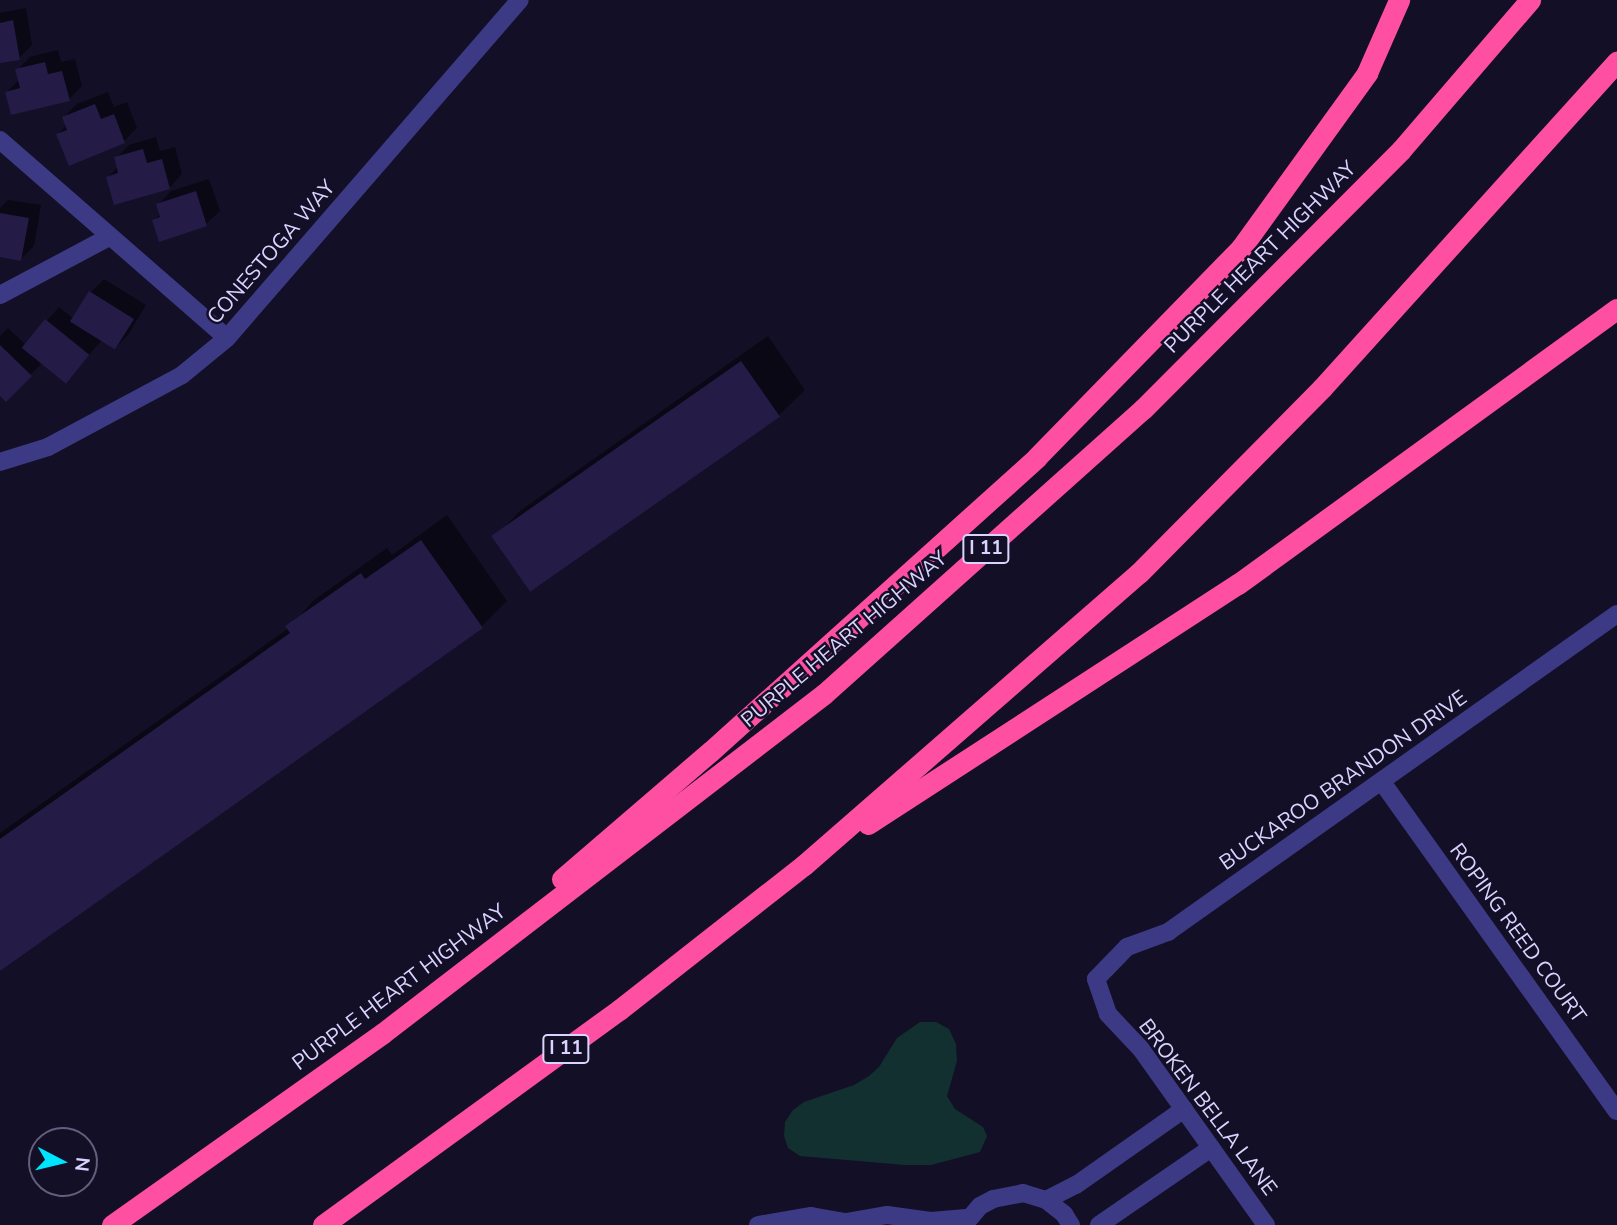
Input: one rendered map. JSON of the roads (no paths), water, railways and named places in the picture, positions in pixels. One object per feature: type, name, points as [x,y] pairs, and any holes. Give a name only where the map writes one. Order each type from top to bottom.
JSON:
[{"type":"highway","points":[[383,1034],[721,742],[1037,457],[1241,248],[1367,74],[1399,0]]},
{"type":"highway","name":"PURPLE HEART HIGHWAY","points":[[112,1225],[383,1034],[824,694],[1143,410],[1401,150],[1530,0]]},
{"type":"highway","name":"I 11","points":[[323,1225],[619,1010],[804,865],[1139,573],[1322,388],[1617,61]]},
{"type":"highway","points":[[804,865],[1238,584],[1617,309]]},
{"type":"street","name":"CONESTOGA WAY","points":[[0,462],[48,447],[182,375],[226,338],[520,0]]},
{"type":"street","points":[[0,140],[226,338]]},
{"type":"street","points":[[0,295],[109,237]]},
{"type":"street","name":"BUCKAROO BRANDON DRIVE","points":[[1096,979],[1127,947],[1168,932],[1617,614]]},
{"type":"street","name":"ROPING REED COURT","points":[[1382,782],[1617,1111]]},
{"type":"street","name":"BROKEN BELLA LANE","points":[[1096,979],[1108,1014],[1140,1048],[1266,1225]]},
{"type":"street","points":[[1046,1200],[1076,1185],[1184,1110]]},
{"type":"street","points":[[1099,1225],[1211,1147]]},
{"type":"street","points":[[758,1225],[811,1216],[848,1223],[887,1215],[931,1221],[967,1221],[986,1202],[1007,1194],[1023,1194],[1046,1200],[1063,1214],[1071,1225]]}]
